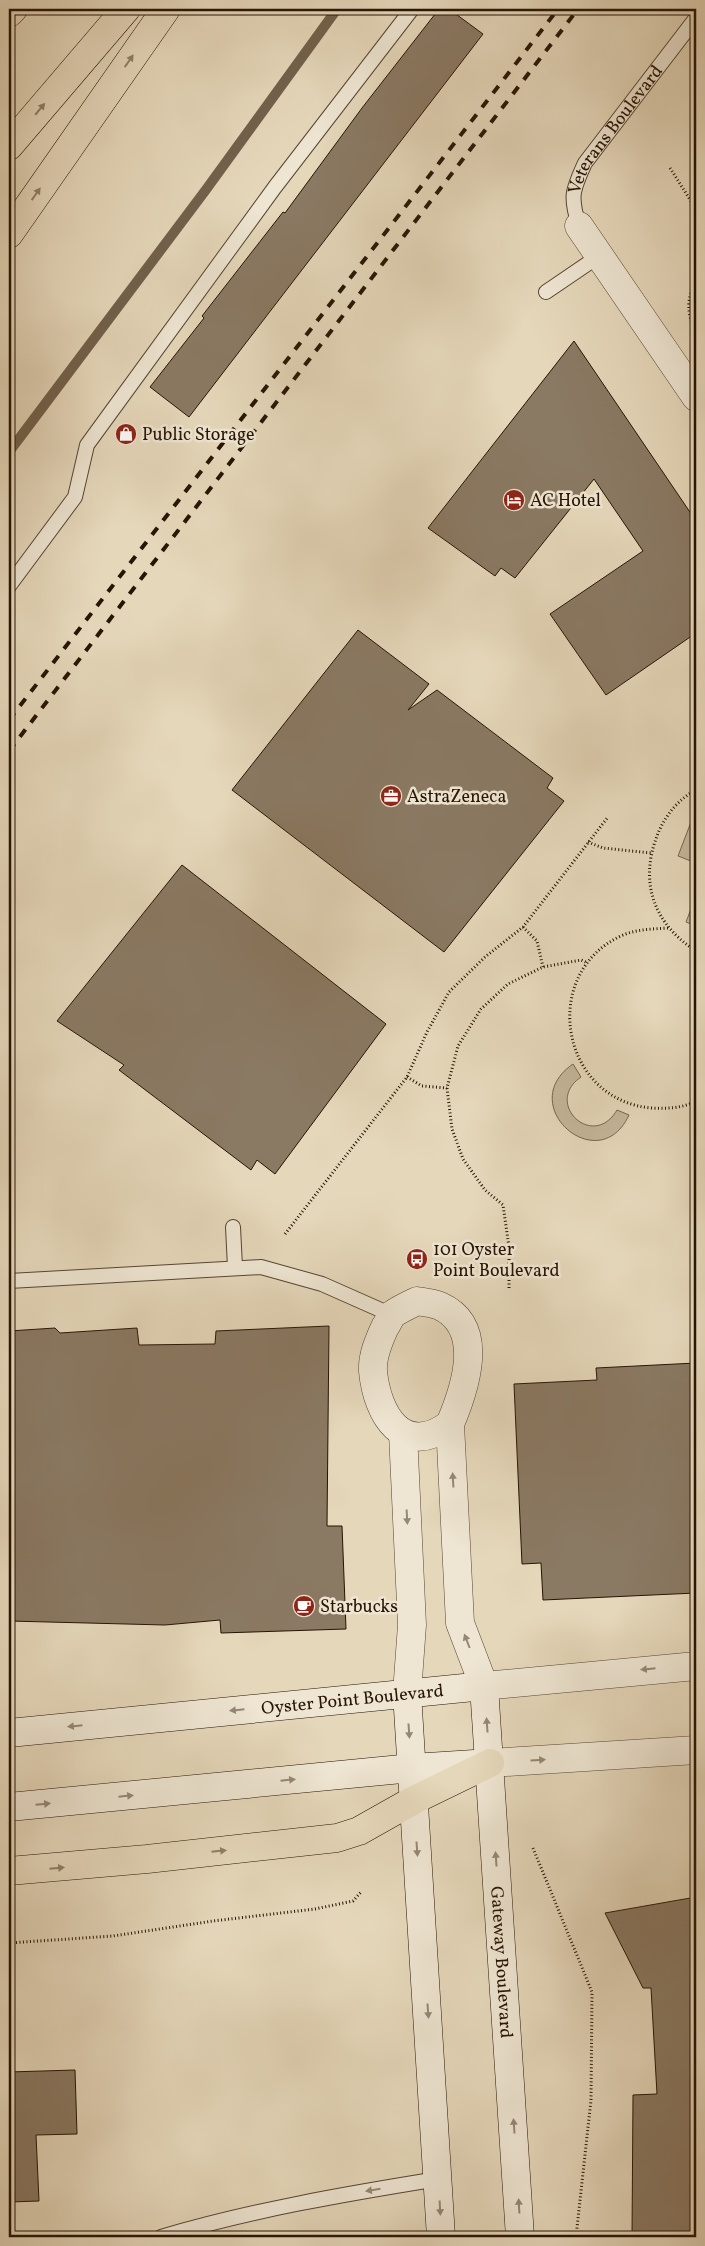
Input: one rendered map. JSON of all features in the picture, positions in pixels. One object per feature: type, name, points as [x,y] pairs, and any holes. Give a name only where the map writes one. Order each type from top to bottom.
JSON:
[{"type":"highway","points":[[9,13],[13,9]]},
{"type":"highway","points":[[9,146],[126,9]]},
{"type":"highway","points":[[9,234],[166,9]]},
{"type":"highway","points":[[9,1871],[147,1859],[337,1838],[359,1831],[414,1800],[490,1763]]},
{"type":"main road","name":"Veterans Boulevard","points":[[579,226],[696,397]]},
{"type":"main road","points":[[417,1301],[439,1306],[460,1320],[468,1345],[468,1368],[462,1396],[450,1424],[438,1433],[422,1438],[403,1433],[390,1422],[379,1400],[373,1370],[378,1340],[392,1315],[417,1301]]},
{"type":"main road","name":"Gateway Boulevard","points":[[450,1424],[460,1622],[484,1686],[520,2237]]},
{"type":"main road","points":[[403,1433],[412,1625],[407,1693],[441,2237]]},
{"type":"main road","name":"Oyster Point Boulevard","points":[[9,1733],[696,1666]]},
{"type":"main road","points":[[9,1807],[412,1768],[696,1750]]},
{"type":"lane","points":[[9,586],[75,497],[86,445],[275,187],[412,9]]},
{"type":"lane","name":"Veterans Boulevard","points":[[579,226],[573,207],[573,188],[585,163],[696,18]]},
{"type":"lane","points":[[546,292],[599,256]]},
{"type":"lane","points":[[233,1227],[235,1267]]},
{"type":"lane","points":[[9,1281],[261,1267],[322,1284],[392,1315]]},
{"type":"lane","points":[[161,2237],[207,2223],[296,2203],[438,2179]]},
{"type":"path","points":[[670,168],[696,209]]},
{"type":"path","points":[[696,284],[691,291],[688,318],[696,332]]},
{"type":"path","points":[[696,790],[687,795],[663,821],[650,853],[649,872],[651,890],[658,910],[668,928],[685,944],[696,951]]},
{"type":"path","points":[[285,1234],[407,1078],[427,1032],[450,992],[485,957],[523,927],[608,817]]},
{"type":"path","points":[[588,842],[603,848],[650,853]]},
{"type":"path","points":[[523,927],[537,941],[543,967]]},
{"type":"path","points":[[668,928],[646,929],[624,935],[604,947],[588,963],[575,985],[569,1011],[570,1036],[579,1060],[594,1082],[615,1098],[639,1107],[665,1109],[696,1101]]},
{"type":"path","points":[[509,1288],[509,1247],[503,1205],[485,1190],[463,1159],[452,1129],[447,1088],[458,1046],[481,1008],[508,984],[543,967],[581,960],[588,963]]},
{"type":"path","points":[[407,1078],[422,1086],[447,1088]]},
{"type":"path","points":[[533,1848],[592,1992],[591,2100],[576,2237]]},
{"type":"path","points":[[9,1943],[113,1936],[213,1921],[315,1909],[353,1901],[361,1892]]},
{"type":"shaded area","points":[[696,809],[696,863],[678,856]]},
{"type":"shaded area","points":[[696,896],[696,926],[686,922]]},
{"type":"shaded area","points":[[573,1064],[581,1077],[571,1088],[567,1099],[569,1110],[576,1119],[585,1124],[596,1126],[607,1121],[617,1110],[629,1115],[616,1133],[599,1140],[582,1138],[567,1129],[556,1115],[552,1098],[557,1081]]},
{"type":"building","points":[[439,9],[449,9],[483,34],[189,417],[150,387],[204,318],[202,316],[283,212],[285,213],[362,108]]},
{"type":"building","name":"AC Hotel","points":[[574,341],[696,521],[696,633],[606,695],[550,614],[643,551],[594,479],[515,578],[501,568],[495,576],[428,528]]},
{"type":"building","points":[[358,630],[429,684],[408,710],[437,690],[553,778],[547,788],[564,801],[444,952],[232,790]]},
{"type":"building","points":[[182,865],[386,1024],[275,1174],[257,1160],[251,1170],[119,1070],[124,1065],[57,1021]]},
{"type":"building","points":[[329,1326],[327,1526],[342,1526],[346,1629],[221,1633],[220,1620],[165,1625],[9,1621],[9,1331],[55,1328],[60,1333],[137,1328],[139,1345],[215,1344],[216,1331]]},
{"type":"building","points":[[696,1363],[696,1593],[543,1600],[541,1563],[522,1564],[514,1384],[597,1380],[596,1368]]},
{"type":"building","points":[[696,1897],[696,2237],[632,2237],[633,2095],[657,2094],[651,1988],[643,1988],[605,1913]]},
{"type":"building","points":[[75,2070],[77,2134],[36,2135],[39,2201],[9,2202],[9,2072]]},
{"type":"waterway","points":[[9,452],[205,191],[337,9]]},
{"type":"railway","points":[[9,720],[558,9]]},
{"type":"railway","points":[[9,751],[578,9]]},
{"type":"place","name":"Public Storage","points":[[126,434]]},
{"type":"place","name":"AC Hotel","points":[[514,500]]},
{"type":"place","name":"AstraZeneca","points":[[391,796]]},
{"type":"place","name":"101 Oyster Point Boulevard","points":[[417,1259]]},
{"type":"place","name":"Starbucks","points":[[304,1606]]}]
